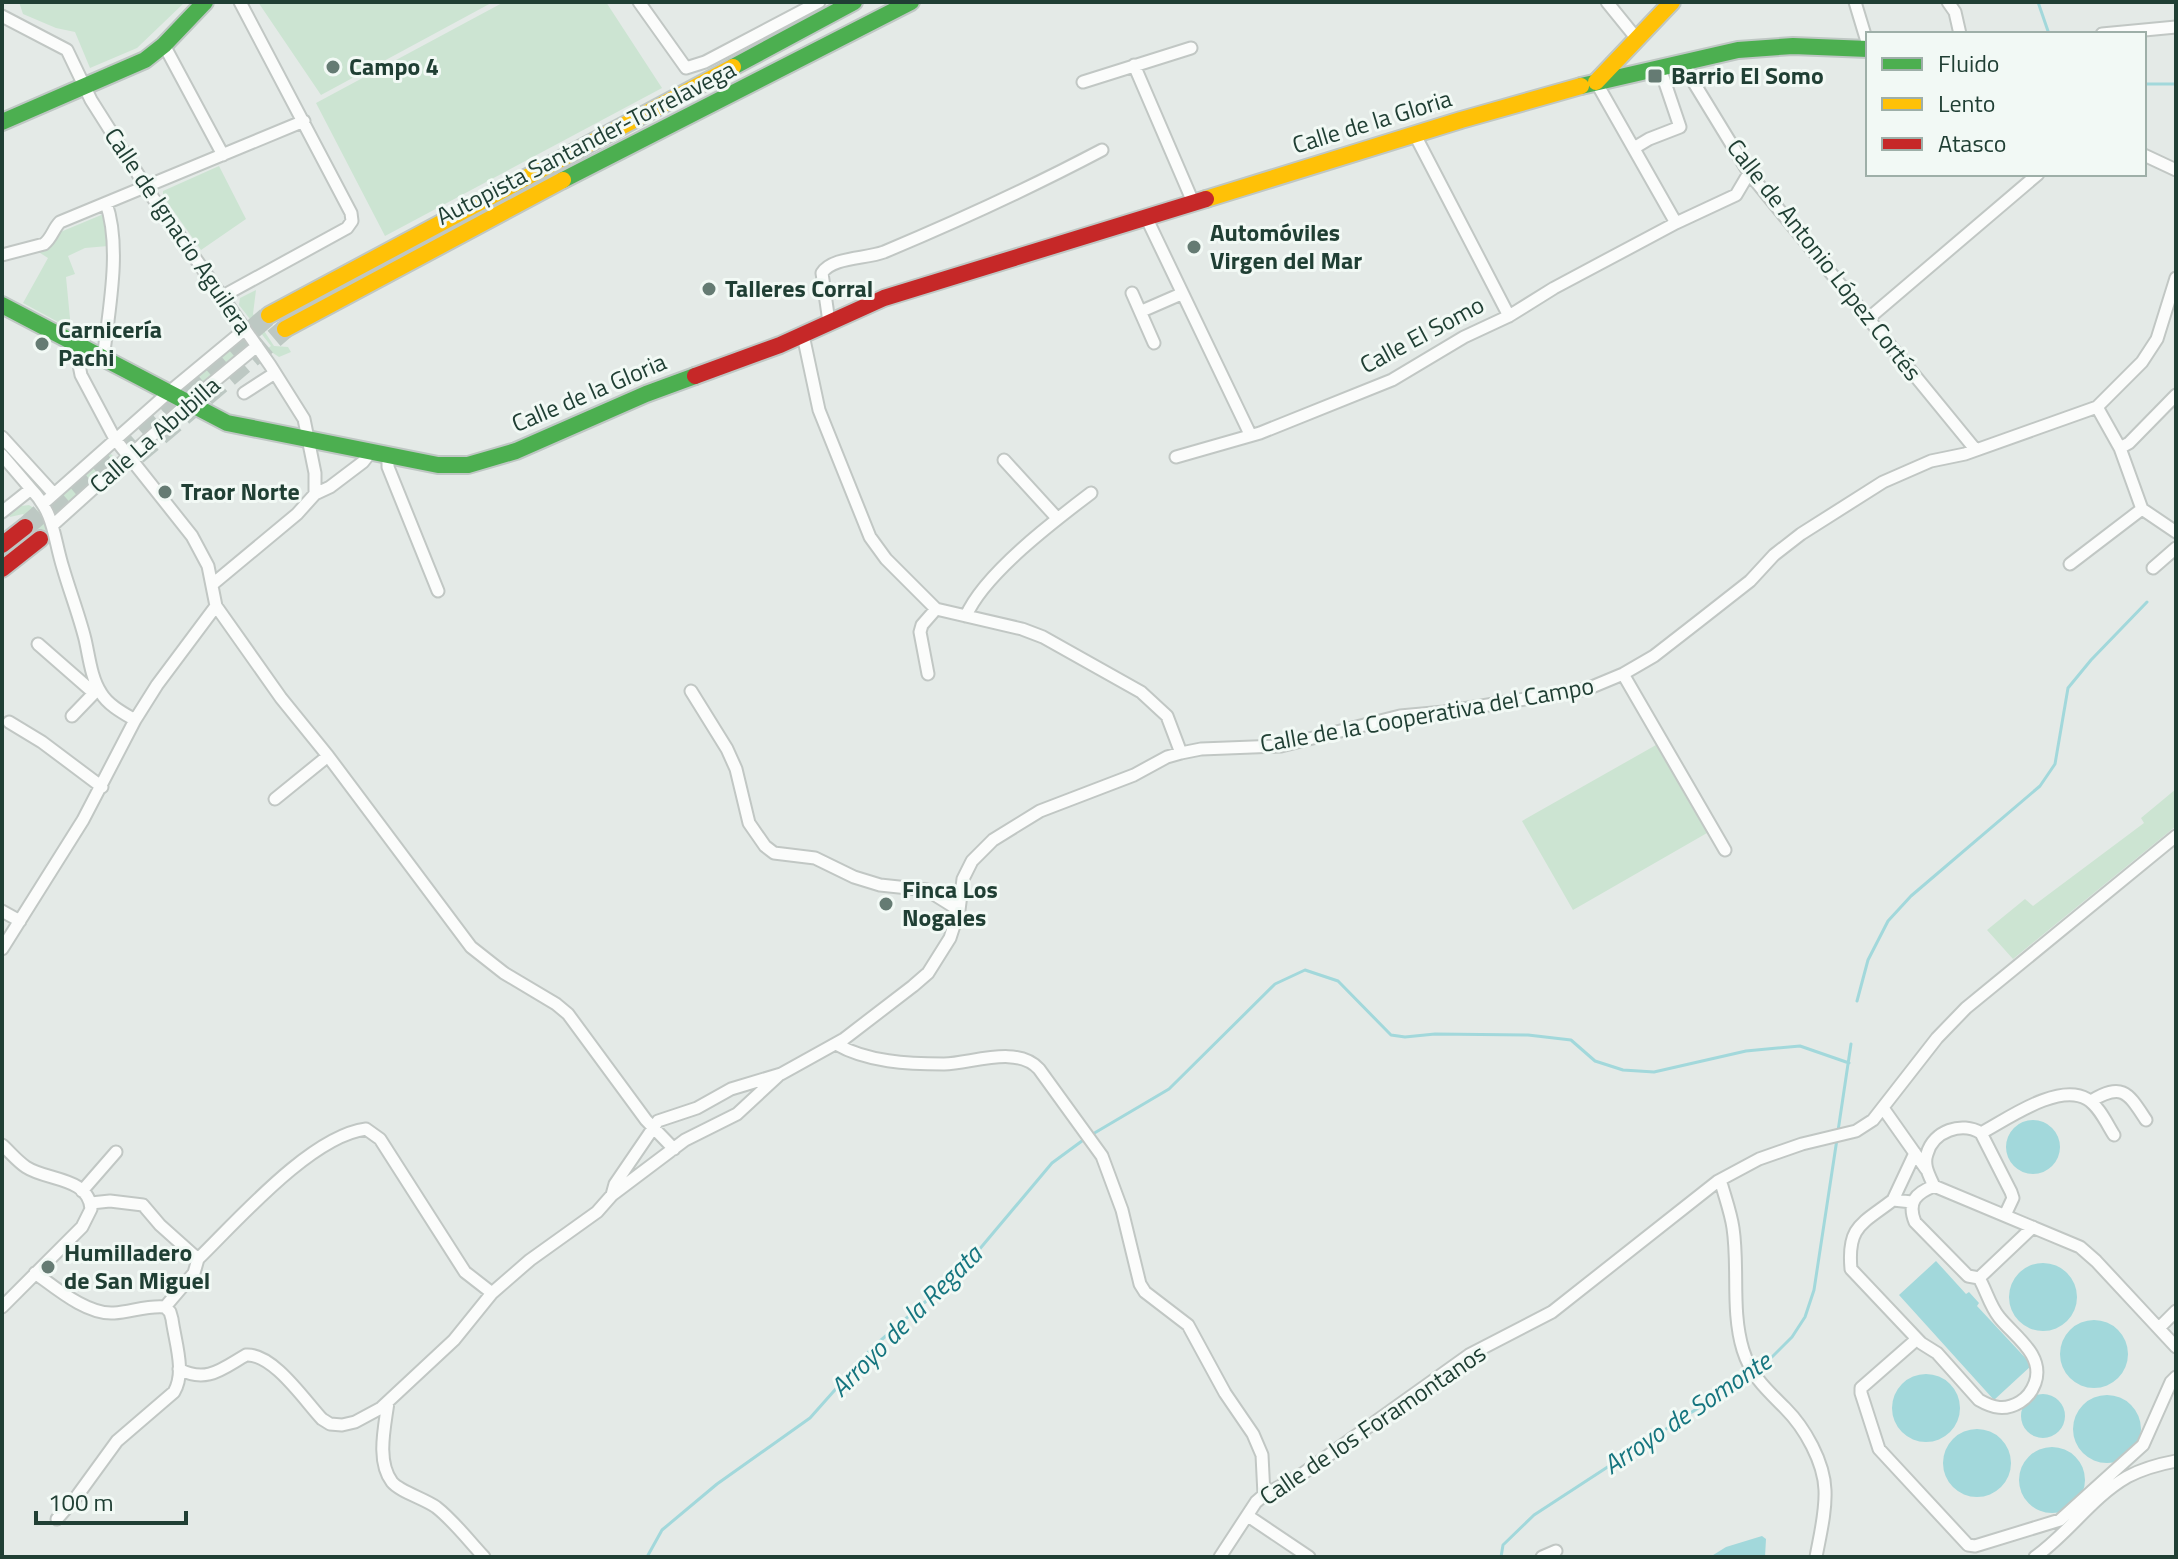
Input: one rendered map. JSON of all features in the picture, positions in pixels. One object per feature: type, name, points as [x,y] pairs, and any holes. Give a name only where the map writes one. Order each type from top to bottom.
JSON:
[{"type":"main road","points":[[2,122],[145,60],[164,45],[205,2]]},
{"type":"main road","name":"Autopista Santander-Torrelavega","points":[[269,315],[854,2]]},
{"type":"main road","name":"Autopista Santander-Torrelavega","points":[[285,329],[503,211],[911,2]]},
{"type":"main road","points":[[1596,82],[1672,2]]},
{"type":"main road","points":[[1620,59],[1614,78],[1757,47],[1866,47]]},
{"type":"main road","name":"Calle de la Gloria","points":[[2,305],[214,418],[237,426],[438,465],[482,462],[516,451],[669,385],[803,335],[907,290],[1415,135],[1614,78]]},
{"type":"main road","points":[[2,545],[25,527]]},
{"type":"main road","points":[[2,569],[40,539]]},
{"type":"street","points":[[221,297],[347,228],[352,221],[351,213],[304,121],[240,2]]},
{"type":"street","points":[[639,2],[686,68],[705,62],[819,2]]},
{"type":"street","points":[[1607,2],[1637,39]]},
{"type":"street","points":[[1855,2],[1866,40]]},
{"type":"street","points":[[1948,2],[1955,12],[1960,32]]},
{"type":"street","name":"Calle de Ignacio Aguilera","points":[[2,16],[67,50],[84,86],[146,187],[304,419],[307,439]]},
{"type":"street","points":[[2123,32],[2176,27]]},
{"type":"street","points":[[164,45],[223,155]]},
{"type":"street","points":[[1083,82],[1191,48]]},
{"type":"street","name":"Calle de Antonio López Cortés","points":[[1685,62],[1691,78],[1749,173],[1975,449]]},
{"type":"street","points":[[1134,65],[1193,202]]},
{"type":"street","points":[[1634,148],[1680,127],[1660,68]]},
{"type":"street","points":[[1596,82],[1676,223]]},
{"type":"street","points":[[2,255],[36,247],[50,240],[60,222],[304,121]]},
{"type":"street","points":[[1415,135],[1509,316]]},
{"type":"street","points":[[829,322],[822,273],[825,267],[835,262],[869,258],[944,228],[1043,182],[1102,150]]},
{"type":"street","points":[[2146,156],[2176,170]]},
{"type":"street","name":"Calle El Somo","points":[[1176,457],[1260,433],[1372,390],[1464,337],[1509,316],[1554,288],[1736,195],[1749,173]]},
{"type":"street","points":[[1869,318],[2036,176]]},
{"type":"street","points":[[103,360],[111,280],[111,226],[106,203]]},
{"type":"street","points":[[1146,217],[1250,434]]},
{"type":"street","points":[[2176,278],[2157,339],[2142,362],[2097,407],[2120,448],[2142,509],[2176,532]]},
{"type":"street","points":[[1132,293],[1154,343]]},
{"type":"street","points":[[1142,311],[1181,294]]},
{"type":"street","name":"Calle La Abubilla","points":[[44,503],[244,330]]},
{"type":"street","points":[[612,1195],[615,1184],[658,1121],[697,1108],[731,1089],[781,1074],[836,1044],[928,973],[950,938],[967,871],[972,861],[993,840],[1040,811],[1134,775],[1181,753],[1167,716],[1159,706],[1129,684],[1043,637],[1022,629],[936,609],[886,559],[870,537],[819,410],[803,335]]},
{"type":"street","points":[[75,345],[81,375],[115,439],[192,536],[214,583],[216,606],[281,698],[471,947],[504,973],[568,1014],[653,1127],[674,1149]]},
{"type":"street","name":"Calle La Abubilla","points":[[54,524],[188,403],[257,346]]},
{"type":"street","points":[[244,393],[275,373]]},
{"type":"street","points":[[2120,448],[2129,443],[2176,395]]},
{"type":"street","name":"Calle de la Cooperativa del Campo","points":[[1181,753],[1201,749],[1281,746],[1400,716],[1587,689],[1623,674],[1654,656],[1750,581],[1774,555],[1846,503],[1883,482],[1931,461],[2097,407]]},
{"type":"street","points":[[2,437],[54,494]]},
{"type":"street","points":[[307,439],[315,473],[315,494]]},
{"type":"street","points":[[214,583],[297,514],[315,494],[330,487],[370,453]]},
{"type":"street","points":[[2,455],[44,503],[54,524],[53,532],[77,607],[96,691]]},
{"type":"street","points":[[388,457],[388,467],[438,591]]},
{"type":"street","points":[[1004,460],[1057,518]]},
{"type":"street","points":[[2,512],[31,489]]},
{"type":"street","points":[[966,616],[989,581],[1057,518],[1091,493]]},
{"type":"street","points":[[2070,564],[2142,509]]},
{"type":"street","points":[[2153,568],[2176,548]]},
{"type":"street","points":[[2,949],[102,787],[135,720],[216,606]]},
{"type":"street","points":[[928,674],[920,632],[936,609]]},
{"type":"street","points":[[38,644],[135,720]]},
{"type":"street","name":"Calle de la Cooperativa del Campo","points":[[1623,674],[1725,850]]},
{"type":"street","points":[[72,716],[96,691]]},
{"type":"street","points":[[691,691],[727,749],[736,769],[749,823],[765,846],[774,853],[815,858],[854,877],[880,885],[927,890],[959,910]]},
{"type":"street","points":[[9,722],[42,742],[102,787]]},
{"type":"street","points":[[275,799],[328,756]]},
{"type":"street","points":[[2176,836],[1966,1008],[1937,1038],[1883,1108],[1934,1186],[2080,1247],[2176,1347]]},
{"type":"street","points":[[2,911],[20,921]]},
{"type":"street","points":[[836,1044],[858,1054],[885,1060],[946,1064],[1025,1058],[1039,1069],[1102,1156],[1116,1191],[1140,1284],[1145,1292],[1188,1325],[1225,1393],[1253,1434],[1262,1455],[1264,1495]]},
{"type":"street","points":[[179,1369],[189,1374],[213,1375],[253,1354],[275,1367],[322,1419],[330,1424],[355,1422],[388,1402],[454,1340],[492,1293],[561,1236],[597,1212],[612,1195],[685,1140],[737,1114],[781,1074]]},
{"type":"street","points":[[2091,1101],[2119,1090],[2132,1098],[2146,1120]]},
{"type":"street","points":[[1981,1133],[2004,1117],[2055,1097],[2077,1096],[2091,1101],[2114,1135]]},
{"type":"street","name":"Calle de los Foramontanos","points":[[1220,1557],[1256,1502],[1264,1495],[1298,1477],[1469,1355],[1566,1303],[1718,1181],[1759,1159],[1802,1144],[1850,1133],[1873,1120],[1883,1108]]},
{"type":"street","points":[[1926,1170],[1927,1150],[1944,1133],[1964,1127],[1981,1133],[2013,1198],[2005,1215]]},
{"type":"street","points":[[35,1273],[99,1312],[165,1307],[194,1273],[198,1259],[308,1156],[345,1134],[366,1129],[380,1139],[465,1272],[492,1293]]},
{"type":"street","points":[[2,1145],[25,1167],[66,1181],[82,1191],[91,1203],[90,1216],[82,1227],[2,1307]]},
{"type":"street","points":[[82,1191],[116,1152]]},
{"type":"street","points":[[1915,1153],[1893,1200],[1859,1226],[1850,1239],[1851,1269],[1917,1339],[1937,1353],[1979,1400],[1999,1408],[2022,1401],[2032,1391],[2038,1367],[2034,1356],[1996,1314],[1979,1278]]},
{"type":"street","points":[[1718,1181],[1733,1227],[1738,1323],[1748,1367],[1803,1431],[1819,1465],[1825,1488],[1816,1557]]},
{"type":"street","points":[[1934,1186],[1916,1195],[1912,1202],[1911,1212],[1915,1222],[1968,1276],[1979,1278]]},
{"type":"street","points":[[1893,1200],[1912,1202]]},
{"type":"street","points":[[91,1203],[110,1201],[143,1205],[198,1259]]},
{"type":"street","points":[[1979,1278],[2033,1227]]},
{"type":"street","points":[[57,1519],[117,1441],[174,1392],[180,1382],[172,1319],[165,1307]]},
{"type":"street","points":[[2159,1328],[2176,1311]]},
{"type":"street","points":[[1917,1339],[1861,1388],[1861,1393],[1879,1449],[1968,1545],[1975,1546],[2060,1520],[2143,1445],[2176,1377]]},
{"type":"street","points":[[388,1402],[383,1438],[386,1468],[393,1483],[434,1506],[484,1557]]},
{"type":"street","points":[[2035,1557],[2058,1541],[2127,1477],[2176,1461]]},
{"type":"street","points":[[1248,1516],[1309,1557]]},
{"type":"street","points":[[1542,1557],[1556,1551]]},
{"type":"green space","points":[[19,2],[185,2],[137,48],[90,68],[75,32],[56,28],[23,14]]},
{"type":"green space","name":"Campo 4","points":[[258,2],[493,2],[321,95]]},
{"type":"green space","points":[[504,2],[606,2],[662,88],[385,236],[316,103]]},
{"type":"green space","points":[[219,166],[246,219],[201,250],[163,196],[163,191]]},
{"type":"green space","points":[[106,213],[108,246],[85,248],[68,256],[75,274],[66,277],[71,329],[23,303],[48,258],[37,251],[49,247],[58,233]]},
{"type":"green space","points":[[256,290],[253,314],[274,346],[288,347],[291,352],[279,357],[267,349],[271,346],[239,305],[240,298]]},
{"type":"green space","points":[[241,339],[247,347],[200,387],[187,381]]},
{"type":"green space","points":[[111,454],[117,460],[64,510],[59,508],[58,499]]},
{"type":"green space","points":[[29,505],[43,514],[52,540],[49,542],[23,514],[10,517],[8,514]]},
{"type":"green space","points":[[1656,745],[1707,833],[1573,910],[1522,821]]},
{"type":"green space","points":[[2176,789],[2176,826],[2013,959],[1987,930],[2025,899],[2033,906],[2144,823],[2141,818]]},
{"type":"water","points":[[2033,1120],[2052,1128],[2060,1147],[2052,1166],[2033,1174],[2014,1166],[2006,1147],[2014,1128]]},
{"type":"water","points":[[1936,1261],[1966,1294],[1969,1292],[1979,1303],[1977,1306],[2032,1365],[1994,1400],[1899,1295]]},
{"type":"water","points":[[2043,1263],[2067,1273],[2077,1297],[2067,1321],[2043,1331],[2019,1321],[2009,1297],[2019,1273]]},
{"type":"water","points":[[2094,1320],[2118,1330],[2128,1354],[2118,1378],[2094,1388],[2070,1378],[2060,1354],[2070,1330]]},
{"type":"water","points":[[1926,1374],[1950,1384],[1960,1408],[1950,1432],[1926,1442],[1902,1432],[1892,1408],[1902,1384]]},
{"type":"water","points":[[2043,1394],[2058,1401],[2065,1416],[2058,1431],[2043,1438],[2028,1431],[2021,1416],[2028,1401]]},
{"type":"water","points":[[2107,1395],[2131,1405],[2141,1429],[2131,1453],[2107,1463],[2083,1453],[2073,1429],[2083,1405]]},
{"type":"water","points":[[1977,1429],[2001,1439],[2011,1463],[2001,1487],[1977,1497],[1953,1487],[1943,1463],[1953,1439]]},
{"type":"water","points":[[2058,1447],[2076,1456],[2083,1467],[2083,1493],[2076,1504],[2065,1511],[2046,1513],[2033,1508],[2024,1499],[2019,1474],[2024,1461],[2033,1452]]},
{"type":"water","points":[[1762,1536],[1766,1539],[1765,1557],[1710,1557],[1726,1547]]},
{"type":"waterway","name":"Arroyo de Somonte","points":[[2038,2],[2048,32]]},
{"type":"waterway","name":"Arroyo de Somonte","points":[[2146,84],[2176,84]]},
{"type":"waterway","name":"Arroyo de Somonte","points":[[1857,1001],[1868,960],[1888,921],[1911,896],[2040,786],[2055,764],[2068,688],[2147,602]]},
{"type":"waterway","name":"Arroyo de la Regata","points":[[647,1557],[662,1530],[717,1484],[810,1418],[873,1347],[962,1270],[1052,1163],[1086,1138],[1169,1089],[1275,984],[1305,970],[1338,981],[1391,1035],[1528,1035],[1571,1040],[1595,1061],[1623,1070],[1654,1072],[1746,1051],[1800,1046],[1849,1063]]},
{"type":"waterway","name":"Arroyo de Somonte","points":[[1838,1131],[1851,1044]]},
{"type":"waterway","name":"Arroyo de Somonte","points":[[1501,1557],[1503,1545],[1534,1515],[1764,1365],[1792,1337],[1805,1317],[1814,1290],[1837,1139]]},
{"type":"tunnel","points":[[25,527],[269,315]]},
{"type":"tunnel","points":[[137,455],[285,329]]},
{"type":"traffic: fast","points":[[2,122],[145,60],[164,45],[205,2]]},
{"type":"traffic: fast","points":[[733,67],[854,2]]},
{"type":"traffic: fast","points":[[563,180],[911,2]]},
{"type":"traffic: fast","points":[[1581,86],[1738,50],[1793,46],[1866,49]]},
{"type":"traffic: fast","points":[[2,305],[227,423],[438,465],[468,465],[516,451],[695,376]]},
{"type":"traffic: slow","points":[[1596,82],[1672,2]]},
{"type":"traffic: slow","points":[[269,315],[733,67]]},
{"type":"traffic: slow","points":[[1206,199],[1581,86]]},
{"type":"traffic: slow","points":[[285,329],[563,180]]},
{"type":"traffic: jam","points":[[695,376],[780,345],[884,298],[1206,199]]},
{"type":"traffic: jam","points":[[2,545],[25,527]]},
{"type":"traffic: jam","points":[[2,569],[40,539]]},
{"type":"place","name":"Campo 4","points":[[333,67]]},
{"type":"place","name":"Barrio El Somo","points":[[1655,76]]},
{"type":"place","name":"Automóviles Virgen del Mar","points":[[1194,247]]},
{"type":"place","name":"Talleres Corral","points":[[709,289]]},
{"type":"place","name":"Carnicería Pachi","points":[[42,344]]},
{"type":"place","name":"Traor Norte","points":[[165,492]]},
{"type":"place","name":"Finca Los Nogales","points":[[886,904]]},
{"type":"place","name":"Humilladero de San Miguel","points":[[48,1267]]}]
